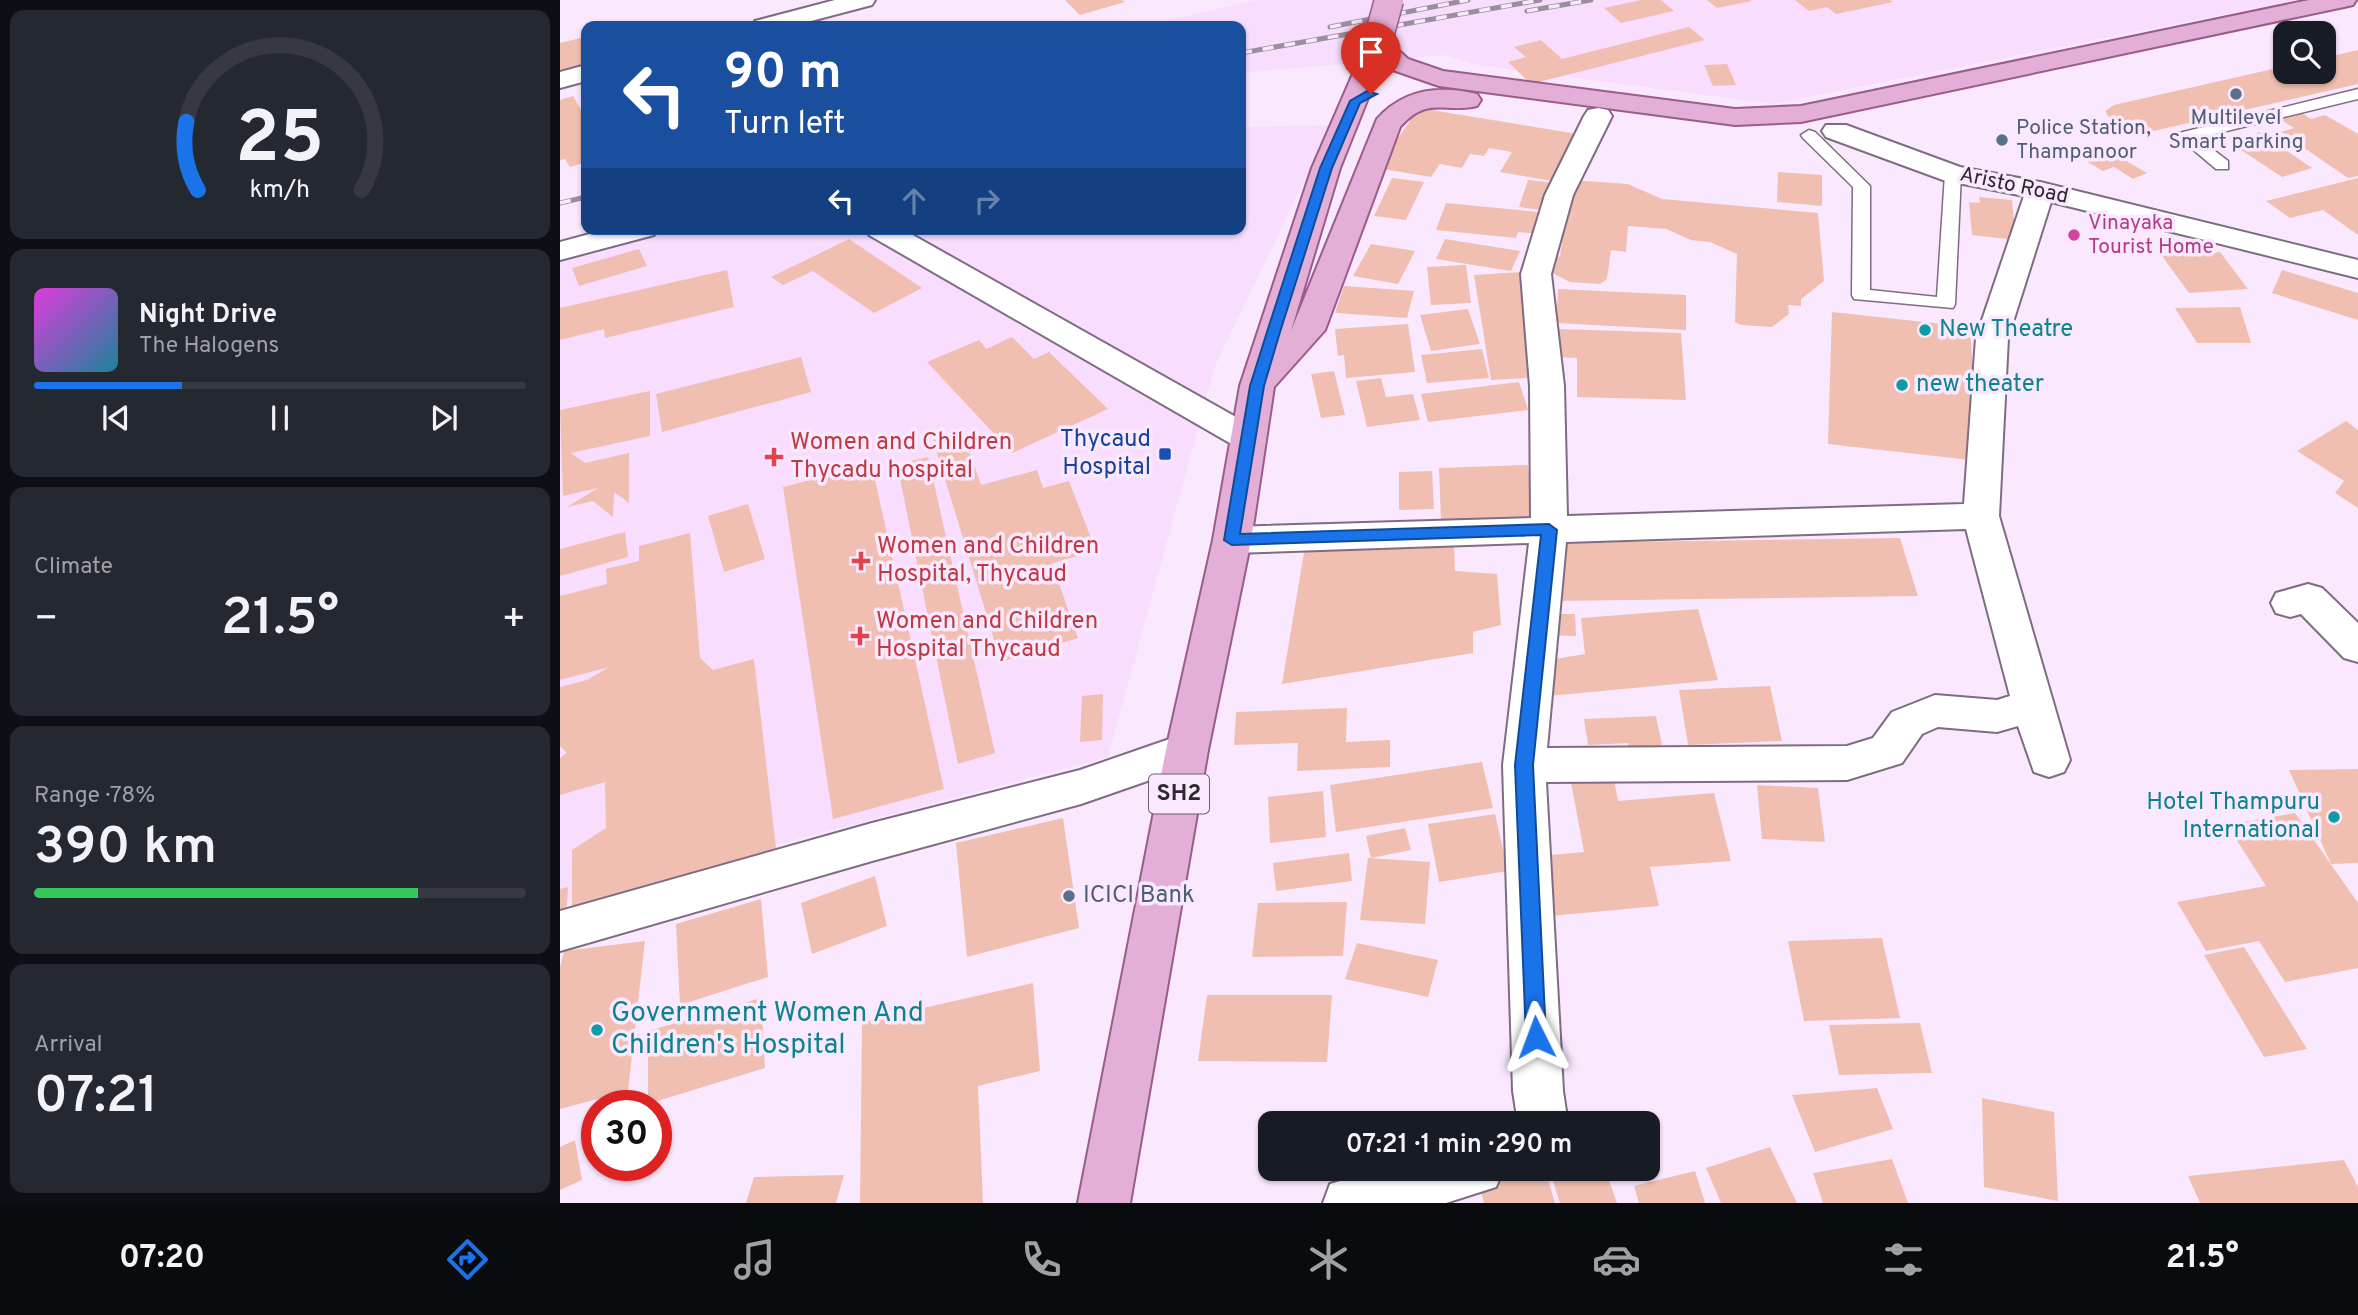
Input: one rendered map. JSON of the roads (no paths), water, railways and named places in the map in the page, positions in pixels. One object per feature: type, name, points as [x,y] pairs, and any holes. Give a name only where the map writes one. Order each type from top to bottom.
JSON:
[{"type":"main road","points":[[1389,0],[1377,44],[1399,64],[1439,78],[1735,117],[1801,114],[2344,0]]},
{"type":"main road","points":[[1257,386],[1309,330],[1387,125],[1402,107],[1420,100],[1447,97],[1714,131],[1823,133],[2278,31],[2291,25],[2294,10]]},
{"type":"main road","name":"SH2","points":[[1104,1203],[1187,750],[1232,540],[1257,386],[1326,168],[1377,44]]},
{"type":"main road","points":[[1355,101],[1387,87],[1439,78]]},
{"type":"street","points":[[783,21],[863,0]]},
{"type":"street","points":[[560,80],[581,74]]},
{"type":"street","points":[[1541,1111],[1524,765],[1549,530],[1547,386],[1536,274],[1559,195],[1598,116]]},
{"type":"street","name":"Aristo Road","points":[[1823,133],[1953,174],[2040,191],[2358,269]]},
{"type":"street","points":[[2040,191],[1992,338],[1981,516],[2049,760]]},
{"type":"street","points":[[560,251],[620,235]]},
{"type":"street","points":[[891,235],[1247,438]]},
{"type":"street","points":[[1232,540],[1981,516]]},
{"type":"street","points":[[2290,603],[2308,598],[2358,647]]},
{"type":"street","points":[[1524,765],[1847,763],[1887,751],[1907,723],[1935,711],[1997,716],[2033,706]]},
{"type":"street","points":[[560,931],[872,842],[1081,787],[1187,750]]},
{"type":"street","points":[[1349,1203],[1432,1181]]},
{"type":"lane","points":[[2222,164],[2185,136],[2358,94]]},
{"type":"lane","points":[[1823,133],[1862,186],[1861,295],[1946,304],[1953,174]]},
{"type":"railway","points":[[1330,27],[1468,0]]},
{"type":"railway","points":[[1246,52],[1540,0]]},
{"type":"railway","points":[[1527,11],[1591,0]]},
{"type":"railway","points":[[560,203],[581,198]]},
{"type":"place","name":"Multilevel Smart parking","points":[[2236,94]]},
{"type":"place","name":"Police Station, Thampanoor","points":[[2002,140]]},
{"type":"place","name":"Vinayaka Tourist Home","points":[[2074,235]]},
{"type":"place","name":"New Theatre","points":[[1925,330]]},
{"type":"place","name":"new theater","points":[[1902,385]]},
{"type":"place","name":"Thycaud Hospital","points":[[1165,454]]},
{"type":"place","name":"Women and Children Thycadu hospital","points":[[774,457]]},
{"type":"place","name":"Women and Children Hospital, Thycaud","points":[[861,561]]},
{"type":"place","name":"Women and Children Hospital Thycaud","points":[[860,636]]},
{"type":"place","name":"Hotel Thampuru International","points":[[2334,817]]},
{"type":"place","name":"ICICI Bank","points":[[1069,896]]},
{"type":"place","name":"Government Women And Children's Hospital","points":[[597,1030]]}]
